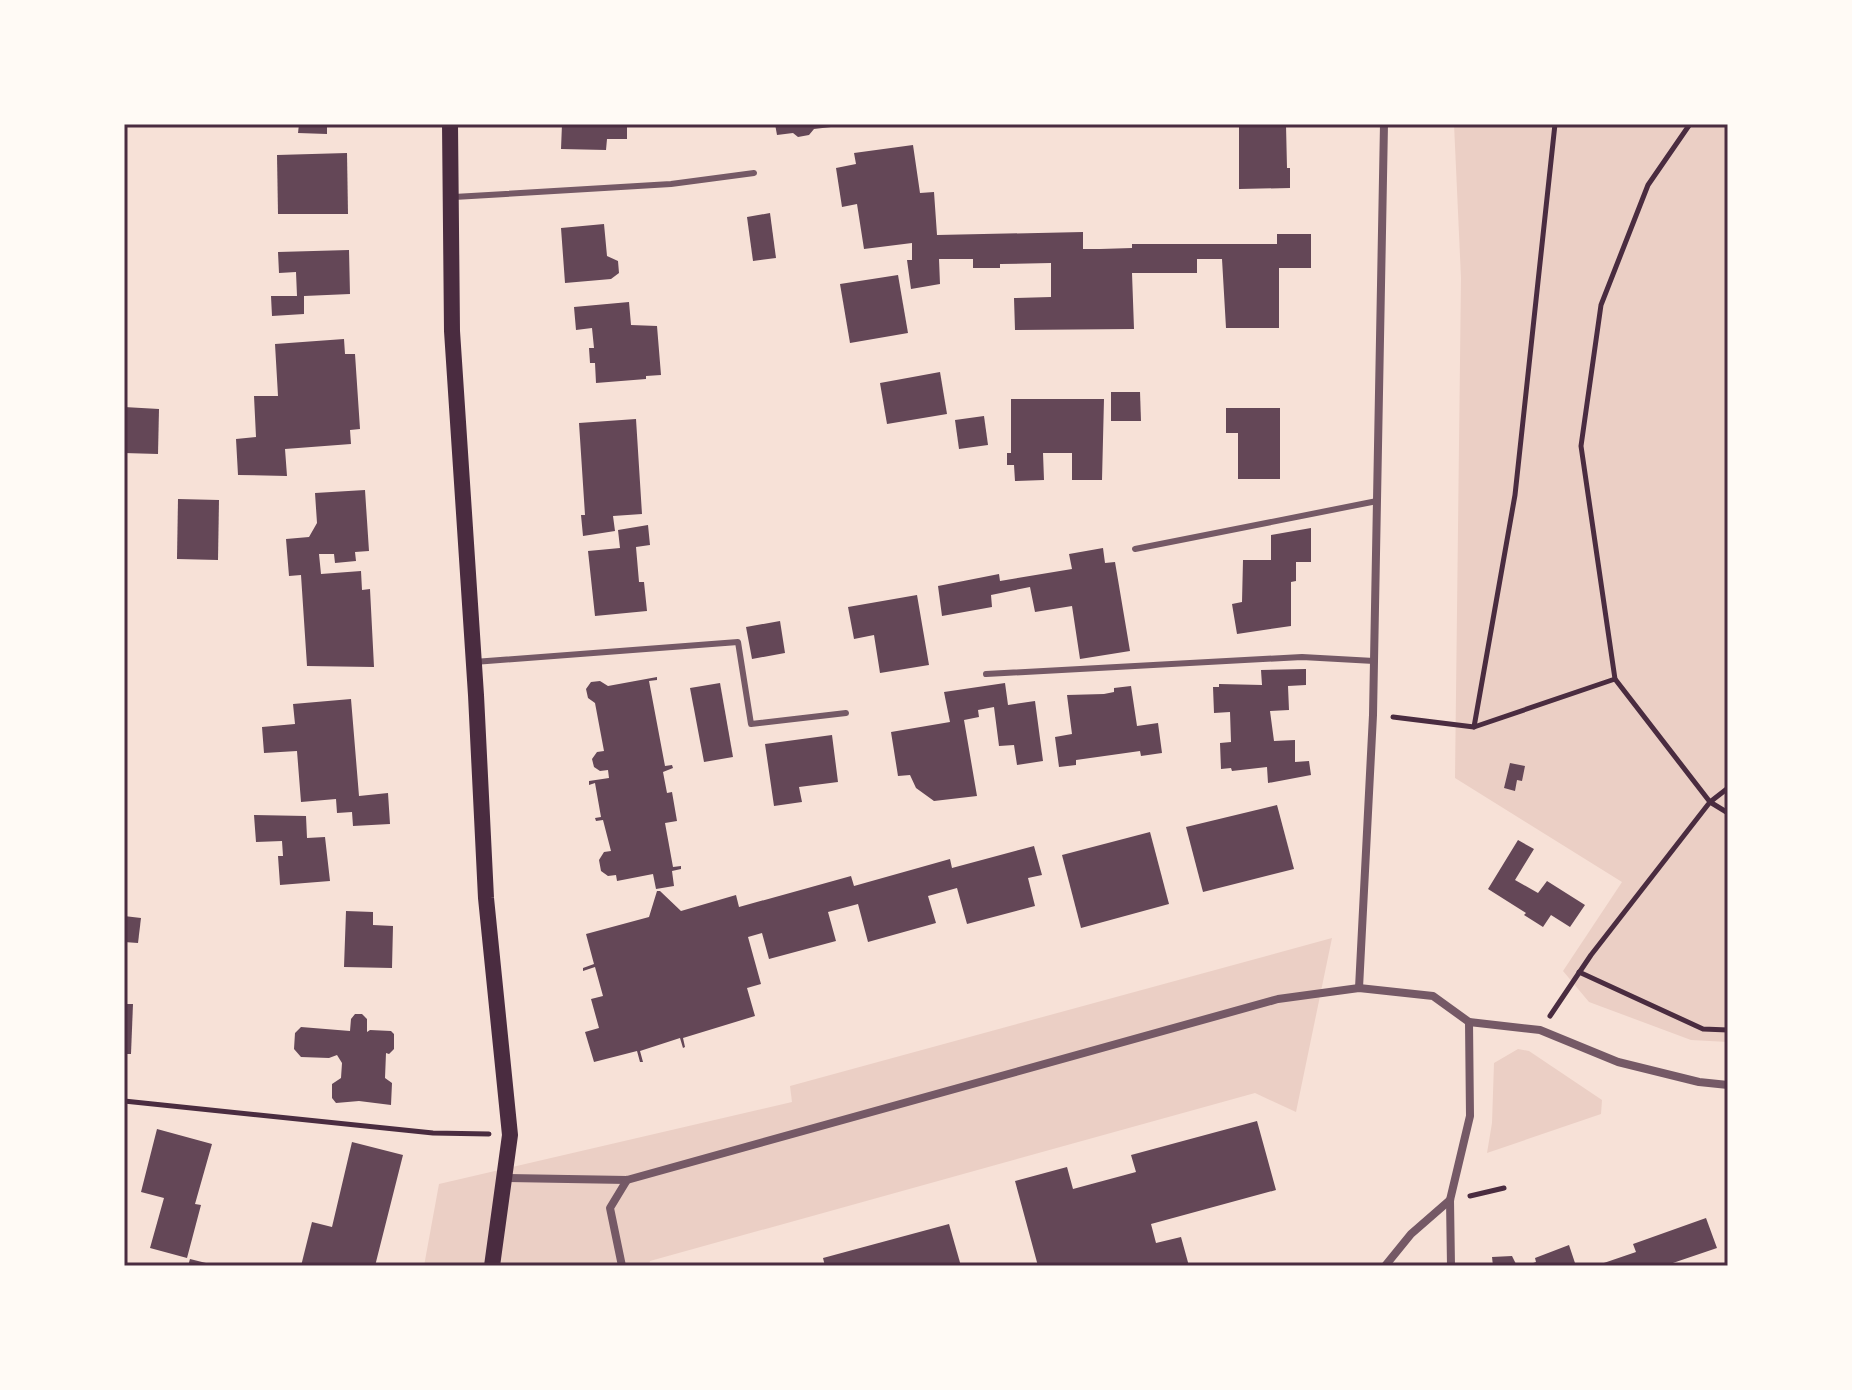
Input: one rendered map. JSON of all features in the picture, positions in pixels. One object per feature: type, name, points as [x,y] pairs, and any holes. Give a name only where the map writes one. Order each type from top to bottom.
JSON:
[{"type":"main road","points":[[450,124],[452,331],[486,898],[510,1135],[492,1266]]},
{"type":"street","points":[[1359,988],[1373,715],[1384,124]]},
{"type":"street","points":[[504,1178],[627,1180],[1278,999],[1359,988],[1433,996],[1469,1022],[1540,1030],[1618,1062],[1699,1082],[1728,1085]]},
{"type":"street","points":[[1451,1266],[1450,1200],[1470,1116],[1469,1022]]},
{"type":"street","points":[[622,1266],[610,1208],[627,1180]]},
{"type":"street","points":[[1385,1266],[1411,1234],[1450,1200]]},
{"type":"lane","points":[[450,198],[671,184],[754,173]]},
{"type":"lane","points":[[1135,549],[1377,501]]},
{"type":"lane","points":[[474,662],[738,642],[751,724],[846,713]]},
{"type":"lane","points":[[986,674],[1302,657],[1374,661]]},
{"type":"path","points":[[1474,727],[1515,495],[1555,124]]},
{"type":"path","points":[[1690,124],[1648,185],[1601,305],[1581,446],[1615,679],[1710,802],[1728,813]]},
{"type":"path","points":[[1373,715],[1474,727],[1615,679]]},
{"type":"path","points":[[1540,1030],[1579,972],[1710,802],[1728,788]]},
{"type":"path","points":[[1579,972],[1703,1029],[1728,1030]]},
{"type":"path","points":[[124,1101],[433,1133],[510,1135]]},
{"type":"path","points":[[1450,1200],[1504,1188]]},
{"type":"shaded area","points":[[1454,124],[1728,124],[1728,1042],[1691,1040],[1589,1002],[1563,971],[1622,882],[1455,778],[1461,278]]},
{"type":"shaded area","points":[[1332,938],[1296,1112],[1255,1093],[650,1261],[649,1266],[424,1266],[439,1184],[792,1102],[790,1086]]},
{"type":"shaded area","points":[[1518,1049],[1529,1051],[1602,1100],[1601,1114],[1487,1153],[1492,1123],[1494,1063]]},
{"type":"building","points":[[299,124],[327,124],[327,134],[298,133]]},
{"type":"building","points":[[562,124],[627,124],[627,139],[607,139],[606,150],[561,149]]},
{"type":"building","points":[[775,124],[830,124],[831,127],[814,129],[809,135],[798,137],[793,133],[777,135]]},
{"type":"building","points":[[1239,124],[1286,125],[1290,188],[1239,189]]},
{"type":"building","points":[[913,145],[920,193],[934,192],[937,235],[1083,232],[1083,249],[1100,249],[1132,248],[1132,244],[1277,244],[1277,234],[1311,234],[1311,268],[1279,268],[1279,328],[1226,328],[1222,259],[1197,259],[1197,273],[1132,273],[1134,329],[1015,330],[1014,298],[1051,297],[1051,263],[973,268],[973,259],[939,259],[940,284],[911,289],[907,260],[912,260],[912,243],[864,249],[857,204],[842,207],[836,168],[856,164],[854,153]]},
{"type":"building","points":[[347,153],[348,214],[278,214],[277,155]]},
{"type":"building","points":[[770,213],[776,258],[753,261],[747,217]]},
{"type":"building","points":[[604,224],[607,256],[618,261],[619,273],[611,279],[565,283],[561,228]]},
{"type":"building","points":[[349,250],[350,294],[304,296],[304,314],[272,316],[271,296],[297,296],[296,272],[279,273],[278,252]]},
{"type":"building","points":[[898,275],[908,333],[850,343],[840,284]]},
{"type":"building","points":[[629,302],[631,325],[657,326],[661,375],[596,383],[595,363],[590,363],[589,348],[594,348],[592,328],[576,330],[574,307]]},
{"type":"building","points":[[344,339],[345,354],[355,354],[360,429],[350,430],[351,444],[285,449],[287,476],[238,475],[236,439],[256,437],[254,396],[278,396],[275,344]]},
{"type":"building","points":[[940,372],[947,414],[887,424],[880,383]]},
{"type":"building","points":[[1111,392],[1140,392],[1141,421],[1111,421]]},
{"type":"building","points":[[1011,399],[1104,399],[1102,480],[1072,480],[1072,453],[1043,453],[1044,480],[1015,481],[1014,465],[1007,465],[1007,453],[1011,453]]},
{"type":"building","points":[[124,407],[159,409],[158,454],[124,453]]},
{"type":"building","points":[[1226,408],[1280,408],[1280,479],[1238,479],[1238,433],[1226,433]]},
{"type":"building","points":[[984,416],[988,445],[959,449],[955,420]]},
{"type":"building","points":[[636,419],[642,514],[613,516],[615,531],[583,536],[581,515],[585,515],[579,423]]},
{"type":"building","points":[[365,490],[369,551],[355,552],[356,561],[335,563],[334,554],[319,554],[321,574],[361,571],[362,590],[370,589],[374,667],[307,666],[301,575],[289,576],[286,539],[309,537],[317,523],[315,493]]},
{"type":"building","points":[[178,499],[219,500],[218,560],[177,559]]},
{"type":"building","points":[[648,525],[650,545],[636,547],[639,582],[644,582],[647,611],[595,616],[588,551],[620,548],[618,530]]},
{"type":"building","points":[[1311,528],[1311,562],[1296,562],[1296,581],[1291,582],[1291,626],[1237,634],[1232,604],[1242,602],[1243,560],[1271,560],[1271,535]]},
{"type":"building","points":[[1103,548],[1105,563],[1115,562],[1130,651],[1080,659],[1072,606],[1035,612],[1030,587],[991,595],[992,607],[942,616],[938,586],[999,574],[1000,581],[1072,569],[1069,554]]},
{"type":"building","points":[[917,595],[929,665],[880,673],[874,635],[854,639],[848,607]]},
{"type":"building","points":[[780,621],[785,653],[752,659],[746,627]]},
{"type":"building","points":[[1306,669],[1306,685],[1288,686],[1289,710],[1270,711],[1274,741],[1295,740],[1295,762],[1309,761],[1311,775],[1268,783],[1267,767],[1232,771],[1231,768],[1221,769],[1220,743],[1231,742],[1230,712],[1214,713],[1213,687],[1219,687],[1219,684],[1262,685],[1261,670]]},
{"type":"building","points":[[657,677],[657,680],[649,681],[665,766],[672,765],[673,768],[663,772],[667,793],[672,792],[677,821],[665,823],[673,867],[681,866],[681,869],[672,871],[674,886],[656,889],[653,874],[617,881],[616,875],[608,876],[601,871],[599,860],[604,852],[611,851],[603,820],[596,821],[595,818],[601,817],[595,783],[589,785],[589,781],[609,778],[608,770],[600,771],[594,767],[592,759],[597,752],[604,751],[595,703],[588,698],[586,689],[591,682],[600,681],[608,686]]},
{"type":"building","points":[[720,683],[733,757],[704,762],[690,688]]},
{"type":"building","points":[[1005,683],[1008,705],[1035,701],[1043,761],[1017,765],[1014,745],[999,746],[994,707],[978,710],[979,717],[964,720],[977,796],[934,801],[916,788],[910,775],[898,776],[891,732],[950,722],[944,692]]},
{"type":"building","points":[[1131,686],[1137,726],[1158,723],[1162,753],[1141,756],[1140,751],[1076,760],[1076,765],[1059,767],[1055,737],[1072,734],[1067,695],[1104,694],[1114,692],[1114,688]]},
{"type":"building","points":[[351,699],[359,796],[388,793],[390,824],[353,826],[352,812],[337,813],[336,799],[301,802],[297,751],[264,753],[262,727],[295,724],[293,704]]},
{"type":"building","points":[[832,735],[838,782],[799,787],[802,802],[774,806],[765,744]]},
{"type":"building","points":[[1510,763],[1525,766],[1522,781],[1517,780],[1515,791],[1504,788]]},
{"type":"building","points":[[1277,805],[1294,869],[1203,892],[1186,827]]},
{"type":"building","points":[[254,815],[306,816],[307,838],[325,837],[330,881],[280,885],[278,856],[283,856],[282,841],[256,842]]},
{"type":"building","points":[[1150,832],[1169,904],[1081,928],[1062,855]]},
{"type":"building","points":[[1518,840],[1534,849],[1515,880],[1538,893],[1547,881],[1585,905],[1570,927],[1551,915],[1543,927],[1488,889]]},
{"type":"building","points":[[1034,846],[1042,875],[1028,878],[1035,906],[967,924],[957,888],[928,896],[936,923],[868,942],[858,904],[828,912],[836,941],[769,959],[762,933],[748,937],[761,984],[747,988],[755,1016],[683,1038],[683,1048],[680,1038],[640,1051],[643,1062],[640,1062],[637,1051],[594,1062],[585,1032],[599,1028],[591,999],[603,996],[595,967],[583,971],[583,968],[594,964],[586,934],[649,917],[657,891],[681,911],[736,895],[739,907],[851,876],[854,886],[950,859],[952,868]]},
{"type":"building","points":[[346,911],[373,912],[373,925],[393,926],[392,968],[344,967]]},
{"type":"building","points":[[124,916],[141,918],[138,943],[124,942]]},
{"type":"building","points":[[124,1004],[133,1004],[131,1054],[124,1054]]},
{"type":"building","points":[[355,1014],[362,1014],[367,1019],[367,1032],[391,1031],[394,1034],[394,1049],[386,1053],[385,1078],[392,1083],[391,1105],[359,1101],[336,1103],[332,1098],[332,1084],[341,1078],[342,1063],[337,1055],[329,1058],[301,1057],[294,1049],[295,1033],[301,1027],[350,1031],[351,1019]]},
{"type":"building","points":[[1257,1121],[1276,1190],[1151,1224],[1156,1243],[1181,1237],[1189,1266],[1038,1266],[1015,1181],[1067,1167],[1073,1189],[1136,1172],[1131,1155]]},
{"type":"building","points":[[157,1129],[212,1144],[195,1204],[201,1205],[187,1258],[150,1248],[164,1198],[141,1192]]},
{"type":"building","points":[[352,1142],[403,1155],[375,1266],[301,1266],[312,1222],[332,1227]]},
{"type":"building","points":[[1706,1218],[1717,1248],[1664,1266],[1595,1266],[1636,1252],[1633,1244]]},
{"type":"building","points":[[949,1224],[961,1266],[825,1266],[823,1258]]},
{"type":"building","points":[[1569,1245],[1576,1266],[1525,1266],[1536,1262],[1535,1258]]},
{"type":"building","points":[[1512,1256],[1517,1266],[1493,1266],[1492,1257]]},
{"type":"building","points":[[190,1259],[214,1265],[188,1266]]}]
